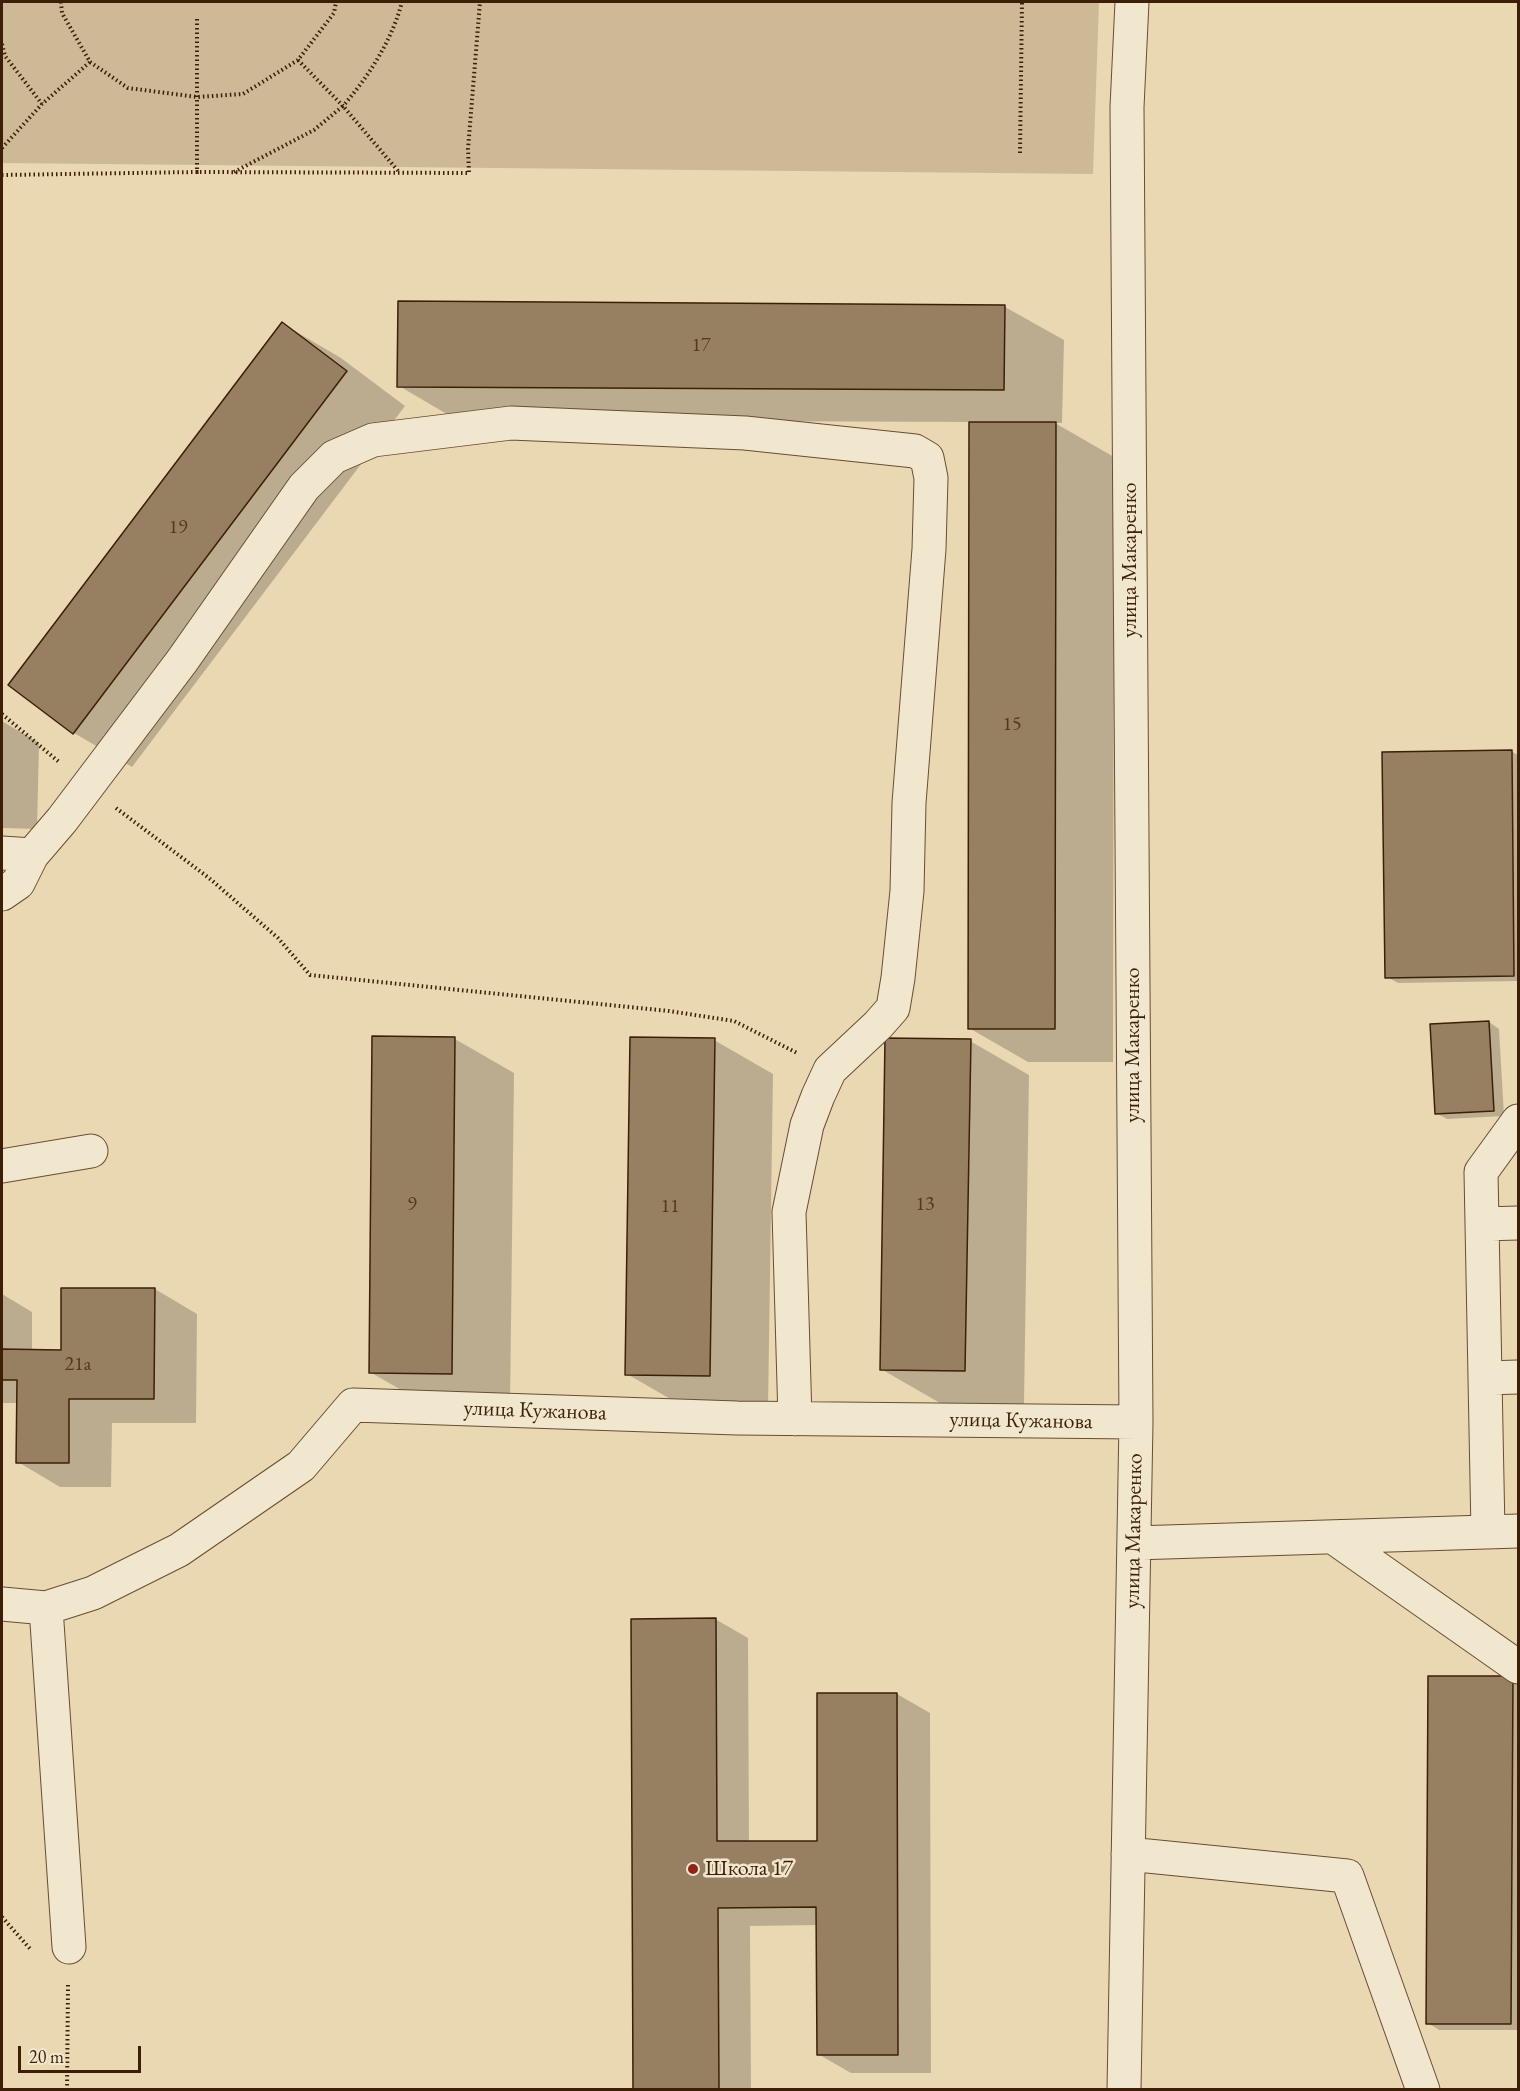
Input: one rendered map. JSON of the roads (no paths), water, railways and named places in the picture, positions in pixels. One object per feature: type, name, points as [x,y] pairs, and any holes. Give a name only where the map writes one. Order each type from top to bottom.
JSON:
[{"type":"street","name":"улица Макаренко","points":[[1124,2090],[1136,1422],[1127,118],[1132,2]]},
{"type":"street","points":[[2,894],[18,883],[17,854],[87,786],[182,661],[304,487],[334,457],[373,440],[511,423],[746,433],[915,451],[927,458],[932,478],[930,537],[909,803],[907,891],[898,978],[893,1008],[830,1070],[807,1125],[789,1212],[795,1419]]},
{"type":"street","points":[[1134,1543],[1503,1532],[1485,1378],[1481,1172],[1518,1121]]},
{"type":"street","points":[[2,1166],[91,1151]]},
{"type":"street","points":[[1482,1224],[1518,1223]]},
{"type":"street","points":[[1485,1378],[1518,1377]]},
{"type":"street","name":"улица Кужанова","points":[[2,1604],[46,1608],[93,1593],[179,1550],[301,1466],[353,1405],[795,1419],[1136,1422]]},
{"type":"street","points":[[1333,1537],[1518,1667]]},
{"type":"street","points":[[46,1608],[69,1947]]},
{"type":"street","points":[[1128,1854],[1347,1876],[1423,2090]]},
{"type":"place","name":"Школа 17","points":[[693,1869]]}]
